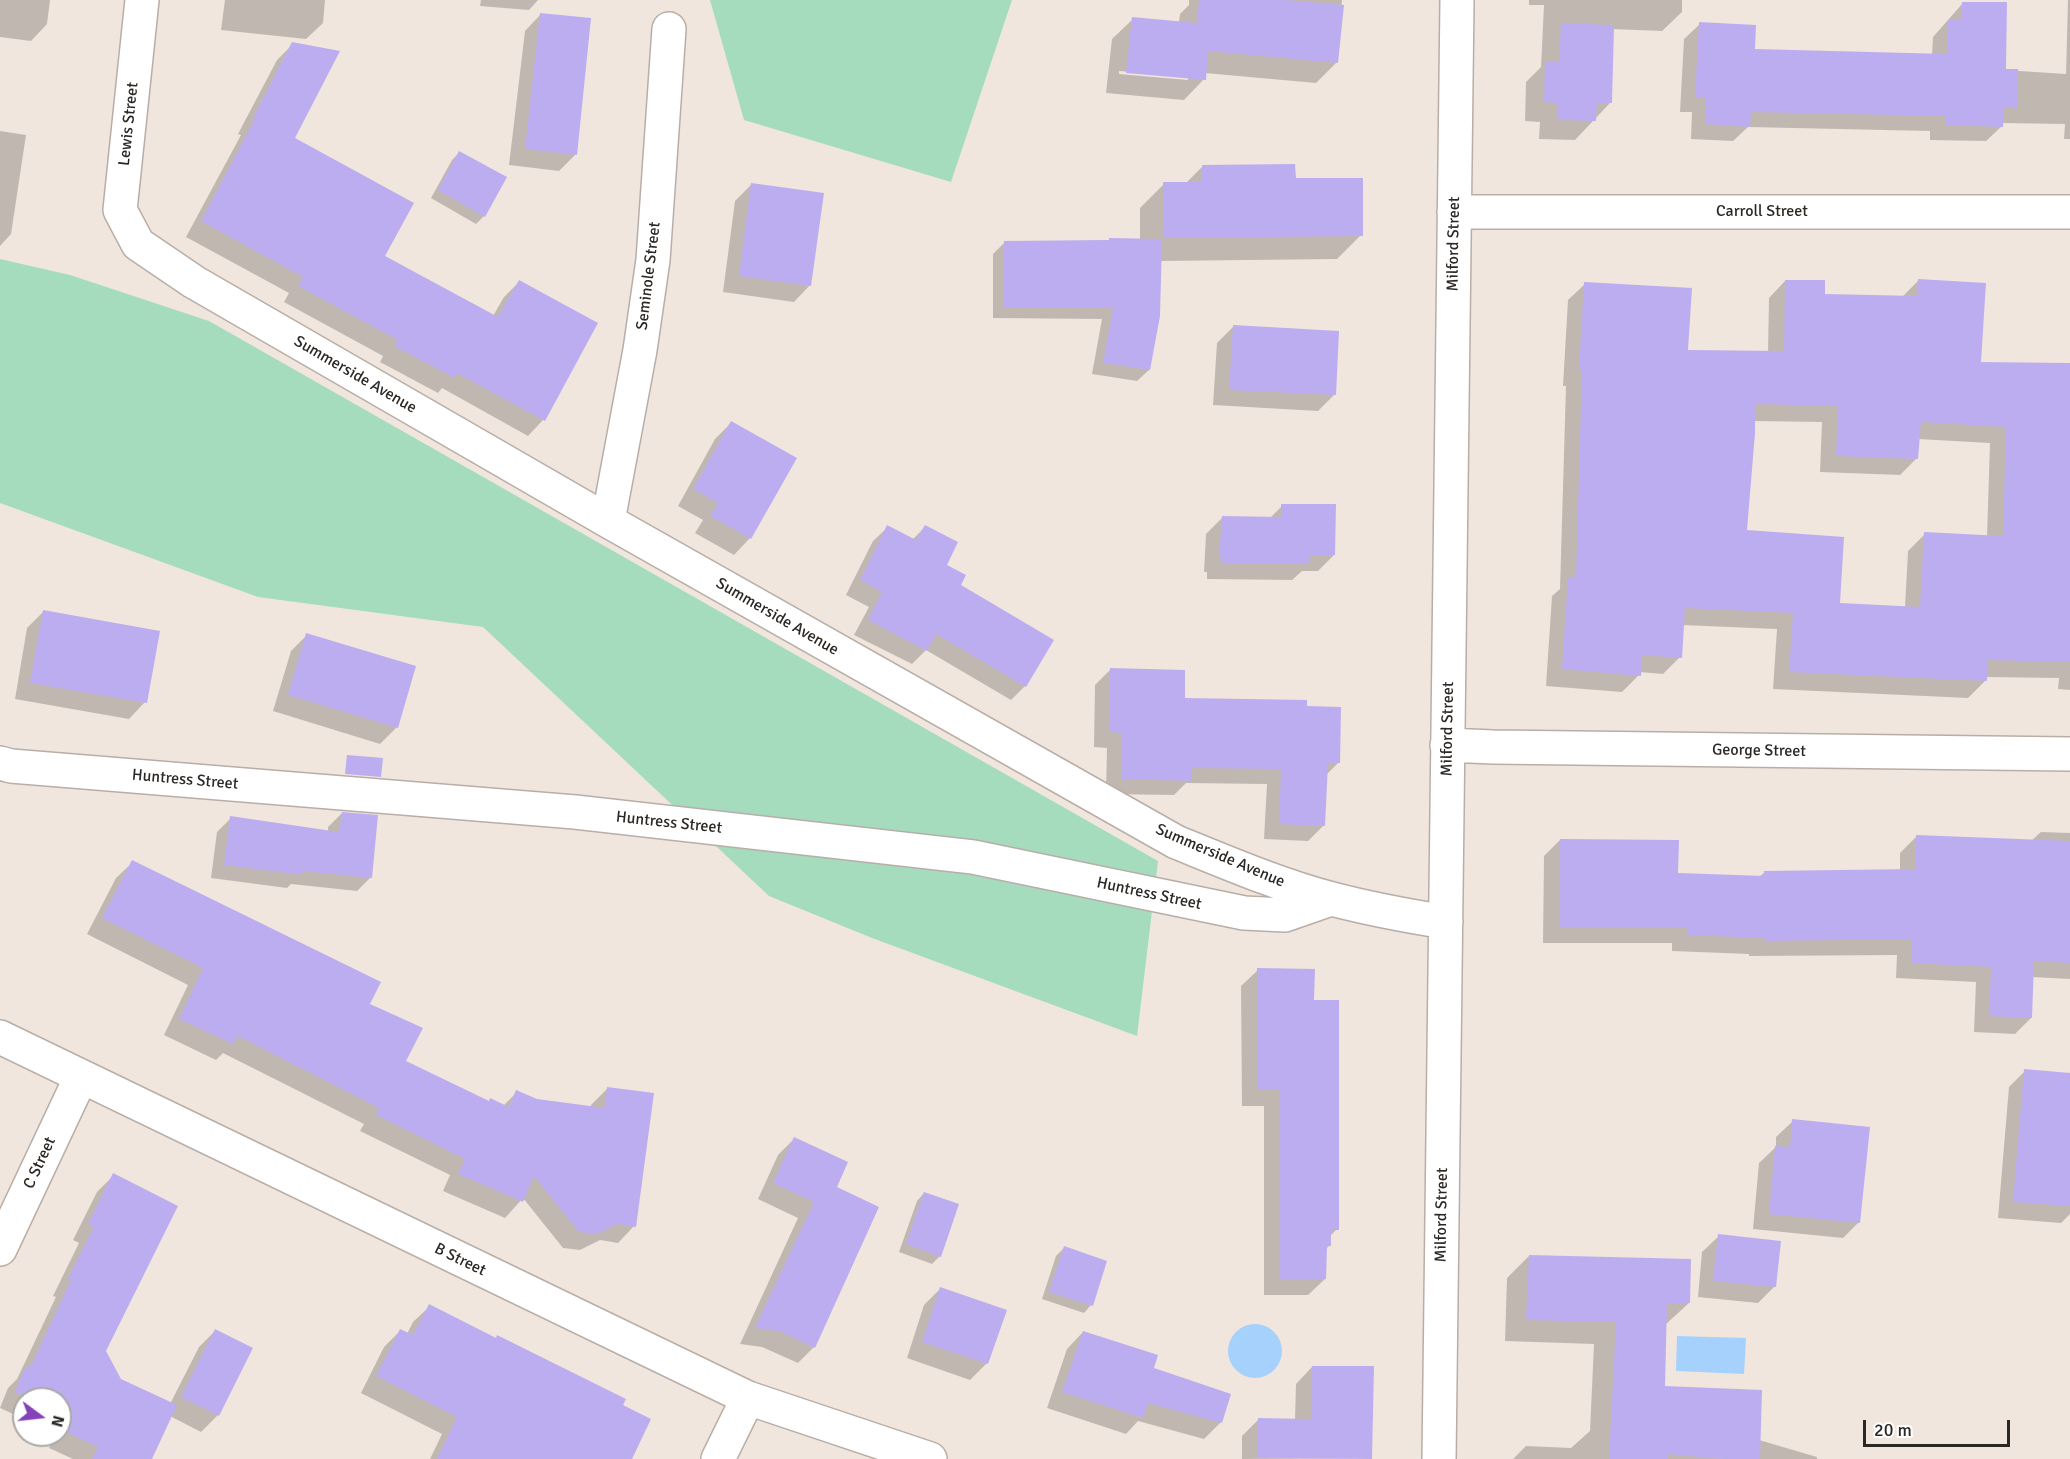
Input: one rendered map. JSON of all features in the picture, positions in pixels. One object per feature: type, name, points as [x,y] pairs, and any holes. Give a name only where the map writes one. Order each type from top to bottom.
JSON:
[{"type":"street","name":"Lewis Street","points":[[138,244],[120,210],[142,0]]},
{"type":"street","name":"Milford Street","points":[[1439,1459],[1457,0]]},
{"type":"street","name":"Seminole Street","points":[[608,521],[640,350],[653,260],[669,29]]},
{"type":"street","name":"Carroll Street","points":[[1454,212],[2070,212]]},
{"type":"street","name":"Summerside Avenue","points":[[138,244],[194,282],[608,521],[1176,842],[1260,876],[1331,899],[1446,922]]},
{"type":"street","name":"George Street","points":[[1447,745],[2070,754]]},
{"type":"street","name":"Huntress Street","points":[[0,763],[23,767],[575,812],[973,857],[1244,913],[1285,915],[1331,899]]},
{"type":"street","name":"B Street","points":[[0,1037],[748,1398],[930,1459]]},
{"type":"street","name":"C Street","points":[[0,1249],[81,1077]]},
{"type":"street","points":[[718,1459],[748,1398]]},
{"type":"green space","points":[[710,0],[1012,0],[951,182],[744,120]]},
{"type":"green space","points":[[0,259],[70,275],[209,321],[1158,861],[1137,1036],[872,938],[769,896],[483,627],[258,597],[0,503]]},
{"type":"water","points":[[1250,1324],[1260,1324],[1270,1328],[1278,1336],[1282,1351],[1278,1366],[1270,1374],[1260,1378],[1250,1378],[1240,1374],[1232,1366],[1228,1356],[1228,1346],[1232,1336],[1240,1328]]},
{"type":"water","points":[[1677,1336],[1746,1338],[1744,1374],[1676,1371]]},
{"type":"building","points":[[1199,0],[1286,0],[1344,5],[1338,63],[1208,51],[1206,80],[1126,73],[1132,17],[1197,23]]},
{"type":"building","points":[[1962,2],[2007,2],[2006,69],[2018,69],[2017,108],[2004,107],[2003,127],[1945,125],[1945,116],[1751,112],[1750,127],[1705,124],[1706,97],[1695,97],[1699,22],[1756,25],[1755,49],[1947,54],[1948,20],[1961,19]]},
{"type":"building","points":[[540,13],[591,18],[577,155],[525,149]]},
{"type":"building","points":[[1561,23],[1614,25],[1612,103],[1597,103],[1596,121],[1557,120],[1558,103],[1544,102],[1545,61],[1559,61]]},
{"type":"building","points":[[292,42],[340,51],[295,138],[414,203],[385,256],[498,317],[519,280],[598,323],[545,421],[457,373],[455,378],[394,346],[398,340],[298,286],[303,277],[201,221],[255,119],[253,118]]},
{"type":"building","points":[[459,151],[507,177],[485,217],[438,190]]},
{"type":"building","points":[[1295,164],[1296,178],[1363,178],[1363,236],[1163,238],[1163,182],[1202,182],[1202,165]]},
{"type":"building","points":[[751,183],[824,193],[811,286],[739,276]]},
{"type":"building","points":[[1109,238],[1162,239],[1160,316],[1150,370],[1103,363],[1113,308],[1004,307],[1004,241],[1109,240]]},
{"type":"building","points":[[1918,279],[1986,283],[1981,362],[2070,363],[2070,662],[1988,660],[1987,681],[1789,672],[1793,613],[1685,608],[1682,658],[1642,655],[1641,676],[1562,669],[1568,578],[1576,578],[1582,369],[1579,369],[1584,282],[1692,288],[1688,350],[1784,351],[1785,280],[1825,280],[1825,294],[1917,296]],"holes":[[[1755,404],[1838,406],[1836,456],[1918,459],[1921,422],[2006,427],[2003,536],[1924,532],[1920,607],[1840,603],[1844,537],[1747,530],[1755,433]]]},
{"type":"building","points":[[1233,325],[1339,331],[1336,395],[1229,390]]},
{"type":"building","points":[[731,421],[797,458],[751,539],[710,516],[718,503],[693,489]]},
{"type":"building","points":[[1281,504],[1336,504],[1335,555],[1310,555],[1310,564],[1222,563],[1222,557],[1219,557],[1222,516],[1281,517]]},
{"type":"building","points":[[887,525],[916,540],[925,525],[958,542],[947,565],[966,575],[961,585],[1054,640],[1026,687],[936,634],[927,651],[868,620],[882,592],[860,580]]},
{"type":"building","points":[[43,610],[160,631],[147,703],[30,683]]},
{"type":"building","points":[[306,633],[416,666],[398,728],[288,695]]},
{"type":"building","points":[[1110,668],[1185,670],[1185,698],[1307,700],[1307,706],[1341,707],[1340,763],[1328,763],[1325,826],[1279,824],[1281,769],[1191,768],[1191,781],[1121,779],[1122,733],[1109,732]]},
{"type":"building","points":[[347,755],[383,758],[381,777],[345,774]]},
{"type":"building","points":[[342,812],[378,815],[372,878],[302,871],[302,875],[224,865],[230,816],[339,832]]},
{"type":"building","points":[[1916,835],[2070,841],[2070,963],[2034,961],[2032,1018],[1989,1016],[1991,967],[1911,963],[1912,939],[1765,941],[1764,938],[1687,935],[1687,928],[1559,928],[1560,839],[1679,840],[1678,873],[1764,876],[1764,871],[1915,869]]},
{"type":"building","points":[[132,860],[381,982],[370,1004],[423,1028],[406,1061],[489,1101],[490,1098],[509,1107],[516,1090],[537,1099],[605,1108],[607,1087],[654,1093],[636,1227],[617,1224],[597,1234],[579,1232],[534,1176],[523,1202],[458,1174],[465,1159],[376,1115],[379,1108],[238,1036],[233,1044],[179,1019],[203,968],[102,918]]},
{"type":"building","points":[[1257,968],[1315,969],[1314,1000],[1339,1000],[1339,1230],[1331,1230],[1331,1246],[1327,1246],[1326,1279],[1279,1279],[1280,1090],[1257,1090]]},
{"type":"building","points":[[2024,1069],[2070,1073],[2070,1206],[2013,1202]]},
{"type":"building","points":[[1792,1119],[1870,1127],[1860,1223],[1769,1214],[1775,1146],[1790,1147]]},
{"type":"building","points":[[794,1137],[848,1162],[837,1187],[879,1207],[815,1348],[779,1331],[755,1328],[814,1202],[773,1183]]},
{"type":"building","points":[[113,1173],[178,1206],[106,1351],[121,1379],[177,1405],[152,1459],[92,1459],[98,1447],[72,1435],[72,1387],[17,1387],[24,1370],[32,1364],[71,1280],[68,1279],[94,1227],[88,1224]]},
{"type":"building","points":[[924,1192],[959,1204],[941,1257],[906,1244]]},
{"type":"building","points":[[1718,1234],[1781,1241],[1776,1287],[1713,1281]]},
{"type":"building","points":[[1064,1246],[1107,1261],[1093,1306],[1049,1292]]},
{"type":"building","points":[[1529,1255],[1691,1259],[1690,1303],[1667,1303],[1665,1386],[1762,1390],[1760,1459],[1724,1459],[1667,1454],[1667,1459],[1609,1459],[1616,1322],[1526,1320]]},
{"type":"building","points":[[940,1287],[1007,1310],[988,1364],[922,1342]]},
{"type":"building","points":[[429,1304],[626,1399],[623,1405],[651,1419],[632,1459],[437,1459],[457,1417],[376,1376],[400,1329],[413,1335]]},
{"type":"building","points":[[215,1329],[253,1348],[219,1416],[181,1397]]},
{"type":"building","points":[[1083,1331],[1158,1355],[1154,1368],[1231,1394],[1222,1423],[1148,1403],[1143,1418],[1062,1392]]},
{"type":"building","points":[[1312,1366],[1374,1366],[1372,1459],[1257,1458],[1258,1418],[1311,1419]]}]
